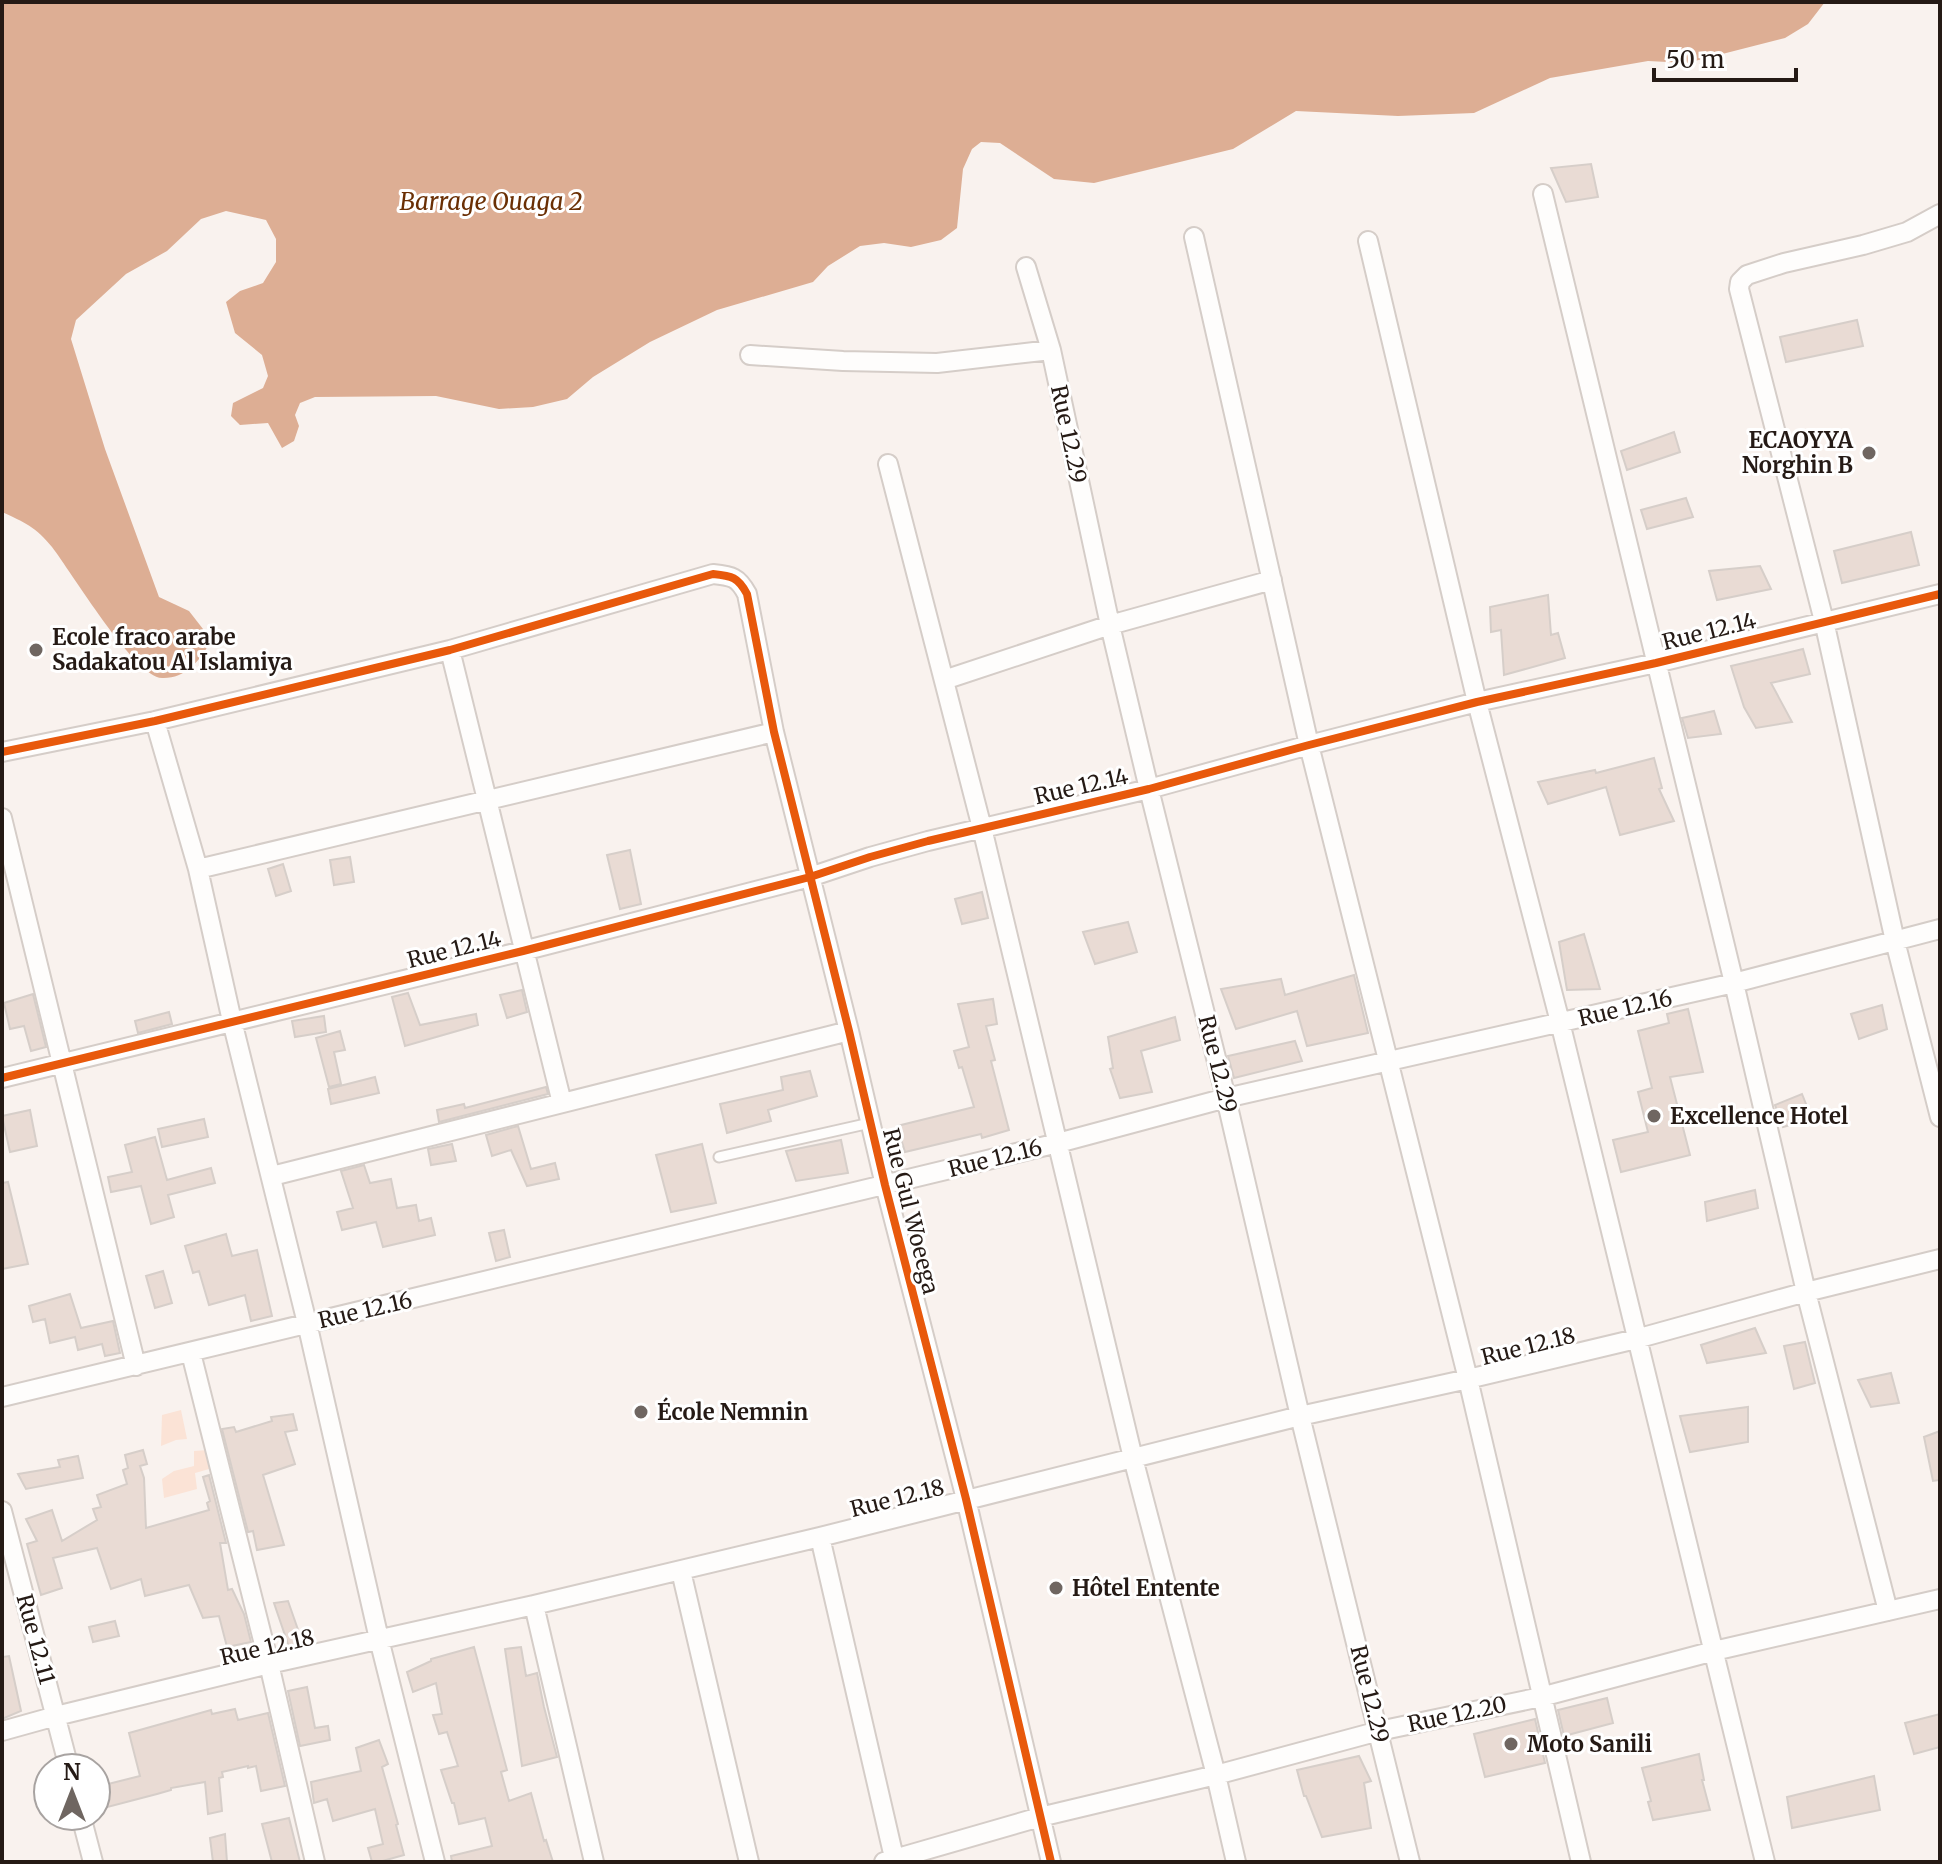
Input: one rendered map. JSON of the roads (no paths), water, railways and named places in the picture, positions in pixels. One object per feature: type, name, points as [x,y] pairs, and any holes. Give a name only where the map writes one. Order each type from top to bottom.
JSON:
[{"type":"street","points":[[1543,194],[1806,1292],[1888,1611]]},
{"type":"street","points":[[1940,214],[1907,232],[1747,275],[1740,282],[1739,289],[1824,621],[1895,941],[1940,1117]]},
{"type":"street","points":[[1194,237],[1309,745],[1468,1379],[1581,1862]]},
{"type":"street","points":[[1368,241],[1477,702],[1560,1022],[1765,1862]]},
{"type":"street","name":"Rue 12.29","points":[[1026,267],[1051,350],[1110,625],[1410,1862]]},
{"type":"street","points":[[750,355],[937,363],[1051,350]]},
{"type":"street","points":[[888,464],[982,828],[1133,1458],[1236,1862]]},
{"type":"street","name":"Rue Gul Woeega","points":[[450,650],[713,574],[729,575],[740,582],[747,594],[774,732],[966,1499],[1051,1862]]},
{"type":"street","points":[[944,680],[1110,625],[1272,580]]},
{"type":"street","name":"Rue 12.14","points":[[2,1078],[523,951],[810,877],[870,857],[1149,789],[1477,702],[1656,663],[1940,594]]},
{"type":"street","points":[[2,752],[155,721],[450,650],[562,1103]]},
{"type":"street","points":[[155,721],[198,869],[379,1639],[435,1862]]},
{"type":"street","points":[[198,869],[774,732]]},
{"type":"street","points":[[2,818],[136,1366]]},
{"type":"street","name":"Rue 12.16","points":[[2,1397],[1058,1143],[1226,1098],[1734,983],[1940,929]]},
{"type":"street","points":[[272,1176],[849,1031]]},
{"type":"street","name":"Rue 12.18","points":[[2,1731],[269,1664],[681,1571],[1300,1416],[1636,1339],[1940,1259]]},
{"type":"street","points":[[191,1353],[315,1862]]},
{"type":"street","name":"Rue 12.11","points":[[2,1511],[65,1752]]},
{"type":"street","points":[[820,1537],[891,1861]]},
{"type":"street","points":[[681,1571],[749,1862]]},
{"type":"street","name":"Rue 12.20","points":[[891,1861],[1040,1817],[1216,1775],[1379,1731],[1541,1697],[1714,1651],[1940,1599]]},
{"type":"street","points":[[534,1605],[594,1862]]},
{"type":"street","points":[[85,1832],[93,1862]]},
{"type":"lane","points":[[719,1157],[870,1123]]},
{"type":"water","name":"Barrage Ouaga 2","points":[[2,2],[1825,2],[1808,24],[1785,38],[1687,63],[1648,61],[1550,78],[1474,113],[1398,116],[1296,111],[1233,149],[1094,183],[1054,179],[1000,143],[981,142],[972,149],[963,169],[957,228],[941,240],[911,247],[884,243],[860,246],[828,266],[813,282],[717,310],[650,342],[593,377],[567,399],[533,407],[499,409],[436,396],[315,397],[300,403],[295,415],[299,426],[294,441],[282,448],[268,423],[240,425],[231,416],[233,403],[263,388],[268,376],[262,355],[235,333],[226,302],[240,291],[263,283],[276,262],[276,239],[266,220],[226,211],[201,219],[167,251],[126,274],[76,320],[71,339],[105,449],[159,597],[189,611],[203,629],[209,644],[190,668],[177,676],[162,678],[150,673],[120,643],[41,534],[2,512]]},
{"type":"place","name":"ECAOYYA Norghin B","points":[[1869,453]]},
{"type":"place","name":"Ecole fraco arabe Sadakatou Al Islamiya","points":[[36,650]]},
{"type":"place","name":"Excellence Hotel","points":[[1654,1116]]},
{"type":"place","name":"École Nemnin","points":[[641,1412]]},
{"type":"place","name":"Hôtel Entente","points":[[1056,1588]]},
{"type":"place","name":"Moto Sanili","points":[[1511,1744]]}]
